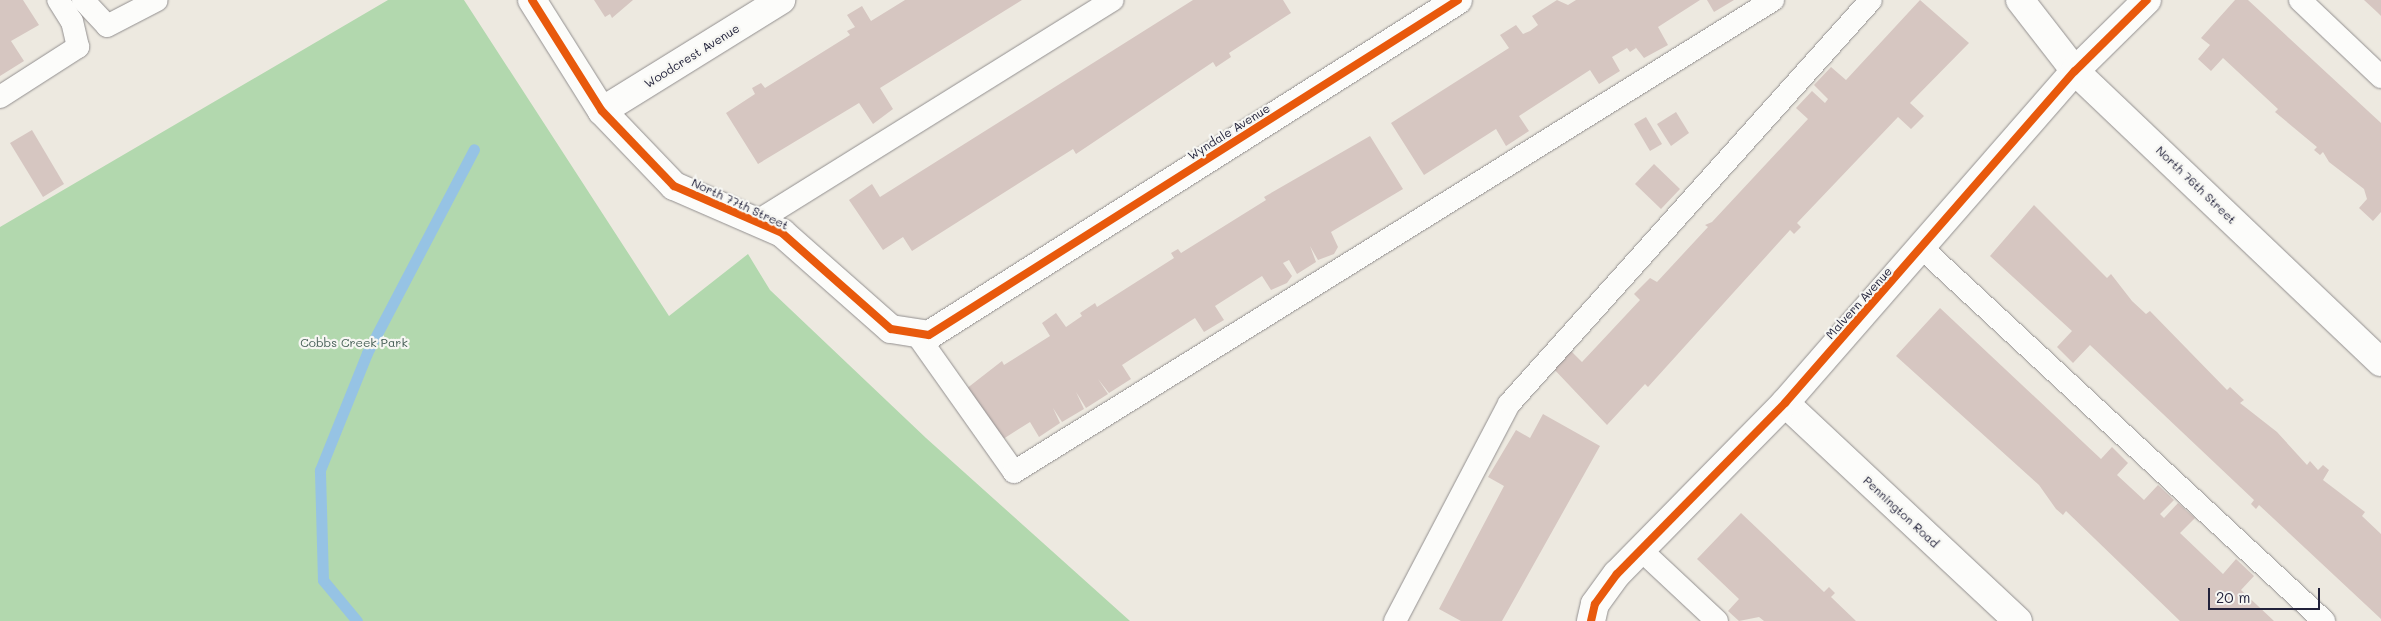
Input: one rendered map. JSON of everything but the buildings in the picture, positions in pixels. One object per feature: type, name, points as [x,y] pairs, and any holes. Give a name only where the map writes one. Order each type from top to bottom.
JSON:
[{"type":"street","name":"North 77th Street","points":[[532,0],[602,111],[674,186],[782,233],[891,329],[929,335],[1012,283]]},
{"type":"street","name":"Woodcrest Avenue","points":[[602,111],[781,0]]},
{"type":"street","name":"Wyndale Avenue","points":[[1012,283],[1458,0]]},
{"type":"street","name":"North 76th Street","points":[[2020,0],[2075,71],[2381,362]]},
{"type":"street","name":"Malvern Avenue","points":[[1591,621],[1595,604],[1641,550],[1785,403],[1923,249],[2075,71],[2147,0]]},
{"type":"street","name":"Pennington Road","points":[[1785,403],[2018,621]]},
{"type":"lane","points":[[0,97],[78,47],[58,0]]},
{"type":"lane","points":[[83,0],[107,26],[157,0]]},
{"type":"lane","points":[[756,222],[1112,0]]},
{"type":"lane","points":[[914,332],[1014,472],[1774,0]]},
{"type":"lane","points":[[1395,621],[1509,404],[1871,0]]},
{"type":"lane","points":[[2300,0],[2381,77]]},
{"type":"lane","points":[[1923,249],[2324,621]]},
{"type":"lane","points":[[1641,550],[1717,621]]},
{"type":"green space","name":"Cobbs Creek Park","points":[[388,0],[464,0],[669,316],[748,254],[770,290],[926,438],[1130,621],[0,621],[0,227]]},
{"type":"waterway","points":[[357,621],[323,580],[320,470],[367,353],[474,149]]},
{"type":"cycle path","points":[[532,0],[602,111],[674,186],[782,233],[891,329],[929,335],[1458,0]]},
{"type":"cycle path","points":[[1591,621],[1595,604],[1617,574],[1785,403],[2075,71],[2147,0]]}]
